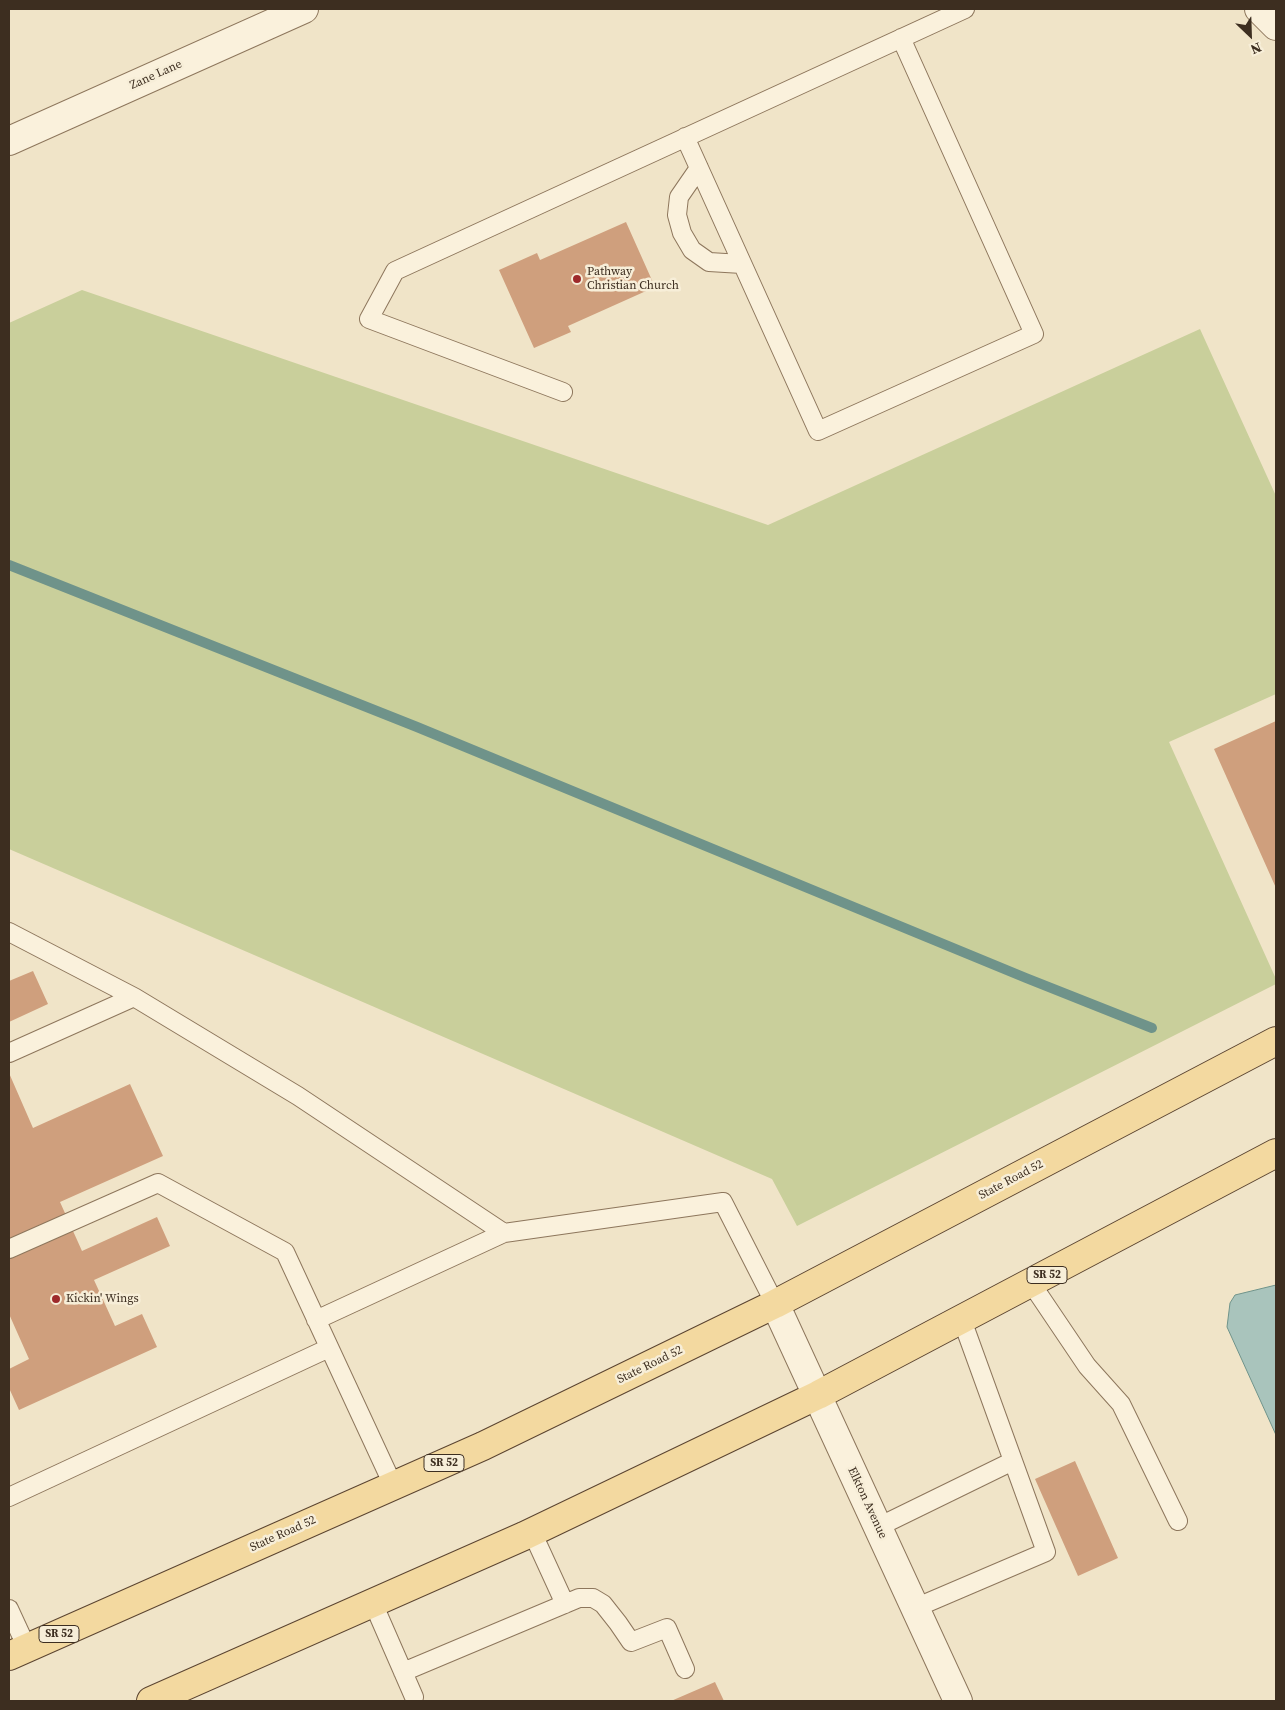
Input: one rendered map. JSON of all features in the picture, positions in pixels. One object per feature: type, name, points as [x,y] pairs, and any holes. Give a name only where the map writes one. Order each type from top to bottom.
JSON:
[{"type":"main road","name":"State Road 52","points":[[18,1652],[483,1446],[775,1304],[1276,1040]]},
{"type":"main road","name":"SR 52","points":[[151,1701],[532,1532],[818,1395],[1276,1153]]},
{"type":"street","name":"Zane Lane","points":[[9,141],[304,9]]},
{"type":"street","points":[[1259,9],[1276,26]]},
{"type":"street","name":"Elkton Avenue","points":[[775,1304],[958,1701]]},
{"type":"lane","points":[[563,392],[369,319],[395,271],[965,9]]},
{"type":"lane","points":[[685,137],[818,431],[1034,334],[901,38]]},
{"type":"lane","points":[[699,168],[680,197],[677,215],[682,232],[692,250],[708,262],[742,264]]},
{"type":"lane","points":[[9,932],[134,997],[298,1096],[504,1233]]},
{"type":"lane","points":[[9,1053],[134,997]]},
{"type":"lane","points":[[9,1249],[158,1183],[285,1252],[393,1485]]},
{"type":"lane","points":[[316,1320],[504,1233],[723,1202],[775,1304]]},
{"type":"lane","points":[[1031,1283],[1087,1366],[1122,1404],[1178,1521]]},
{"type":"lane","points":[[915,1608],[1046,1552],[962,1320]]},
{"type":"lane","points":[[9,1497],[330,1348]]},
{"type":"lane","points":[[878,1527],[1013,1462]]},
{"type":"lane","points":[[532,1532],[565,1604]]},
{"type":"lane","points":[[403,1672],[579,1598],[593,1598],[603,1604],[631,1642],[667,1628],[685,1669]]},
{"type":"lane","points":[[372,1603],[403,1672],[412,1700]]},
{"type":"lane","points":[[9,1609],[18,1652]]},
{"type":"green space","points":[[82,290],[768,525],[1200,329],[1276,496],[1276,694],[1169,742],[1276,979],[1276,984],[797,1226],[772,1179],[9,849],[9,323]]},
{"type":"water","points":[[1276,1285],[1276,1435],[1227,1327],[1230,1303],[1235,1295]]},
{"type":"building","name":"Pathway Christian Church","points":[[626,222],[655,287],[568,326],[571,332],[534,348],[499,270],[537,253],[540,260]]},
{"type":"building","points":[[1276,721],[1276,888],[1214,749]]},
{"type":"building","points":[[33,971],[48,1004],[9,1022],[9,981]]},
{"type":"building","points":[[9,1073],[33,1128],[130,1084],[163,1156],[60,1202],[82,1251],[157,1217],[170,1246],[94,1280],[115,1326],[142,1314],[157,1347],[19,1410],[9,1388],[9,1369],[29,1359],[9,1314]]},
{"type":"building","points":[[1075,1461],[1118,1558],[1078,1576],[1035,1479]]},
{"type":"building","points":[[715,1682],[724,1701],[671,1701]]},
{"type":"waterway","points":[[9,565],[417,727],[1152,1028]]},
{"type":"place","name":"Pathway Christian Church","points":[[577,279]]},
{"type":"place","name":"Kickin' Wings","points":[[56,1299]]}]
